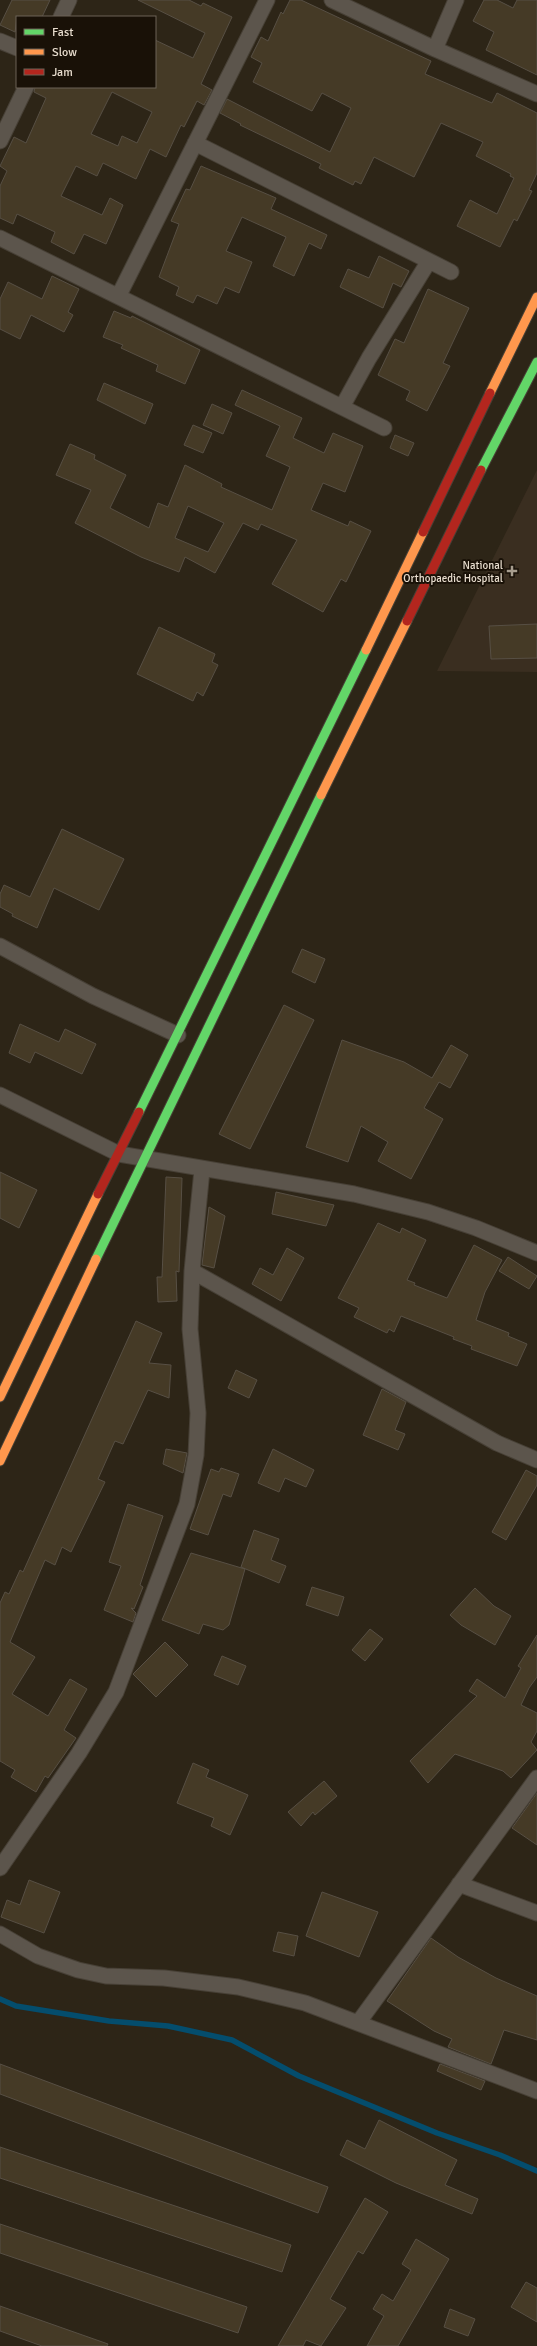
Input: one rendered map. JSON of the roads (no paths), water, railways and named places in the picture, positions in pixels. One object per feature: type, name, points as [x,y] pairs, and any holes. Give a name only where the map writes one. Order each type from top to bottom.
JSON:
[{"type":"main road","points":[[0,1397],[178,1035],[537,296]]},
{"type":"main road","points":[[0,1461],[198,1046],[483,467],[537,362]]},
{"type":"street","points":[[61,16],[69,0]]},
{"type":"street","points":[[119,295],[267,0]]},
{"type":"street","points":[[332,0],[435,49],[537,94]]},
{"type":"street","points":[[435,49],[456,0]]},
{"type":"street","points":[[0,41],[16,48]]},
{"type":"street","points":[[0,141],[26,88]]},
{"type":"street","points":[[195,143],[451,272]]},
{"type":"street","points":[[0,238],[119,295],[384,428]]},
{"type":"street","points":[[342,407],[369,358],[429,261]]},
{"type":"street","points":[[0,946],[93,996],[178,1035]]},
{"type":"street","points":[[0,1095],[119,1154],[202,1170],[273,1179],[391,1203],[428,1212],[476,1228],[537,1253]]},
{"type":"street","points":[[0,1868],[79,1753],[116,1692],[187,1504],[196,1454],[198,1413],[190,1329],[192,1270],[202,1170]]},
{"type":"street","points":[[192,1270],[497,1443],[537,1460]]},
{"type":"street","points":[[358,2023],[537,1778]]},
{"type":"street","points":[[459,1884],[537,1913]]},
{"type":"street","points":[[0,1934],[38,1956],[78,1970],[106,1976],[164,1978],[238,1987],[305,2003],[537,2091]]},
{"type":"waterway","points":[[0,1999],[16,2006],[109,2021],[168,2026],[232,2040],[299,2076],[437,2133],[500,2155],[537,2171]]},
{"type":"place","name":"National Orthopaedic Hospital","points":[[512,571]]}]
